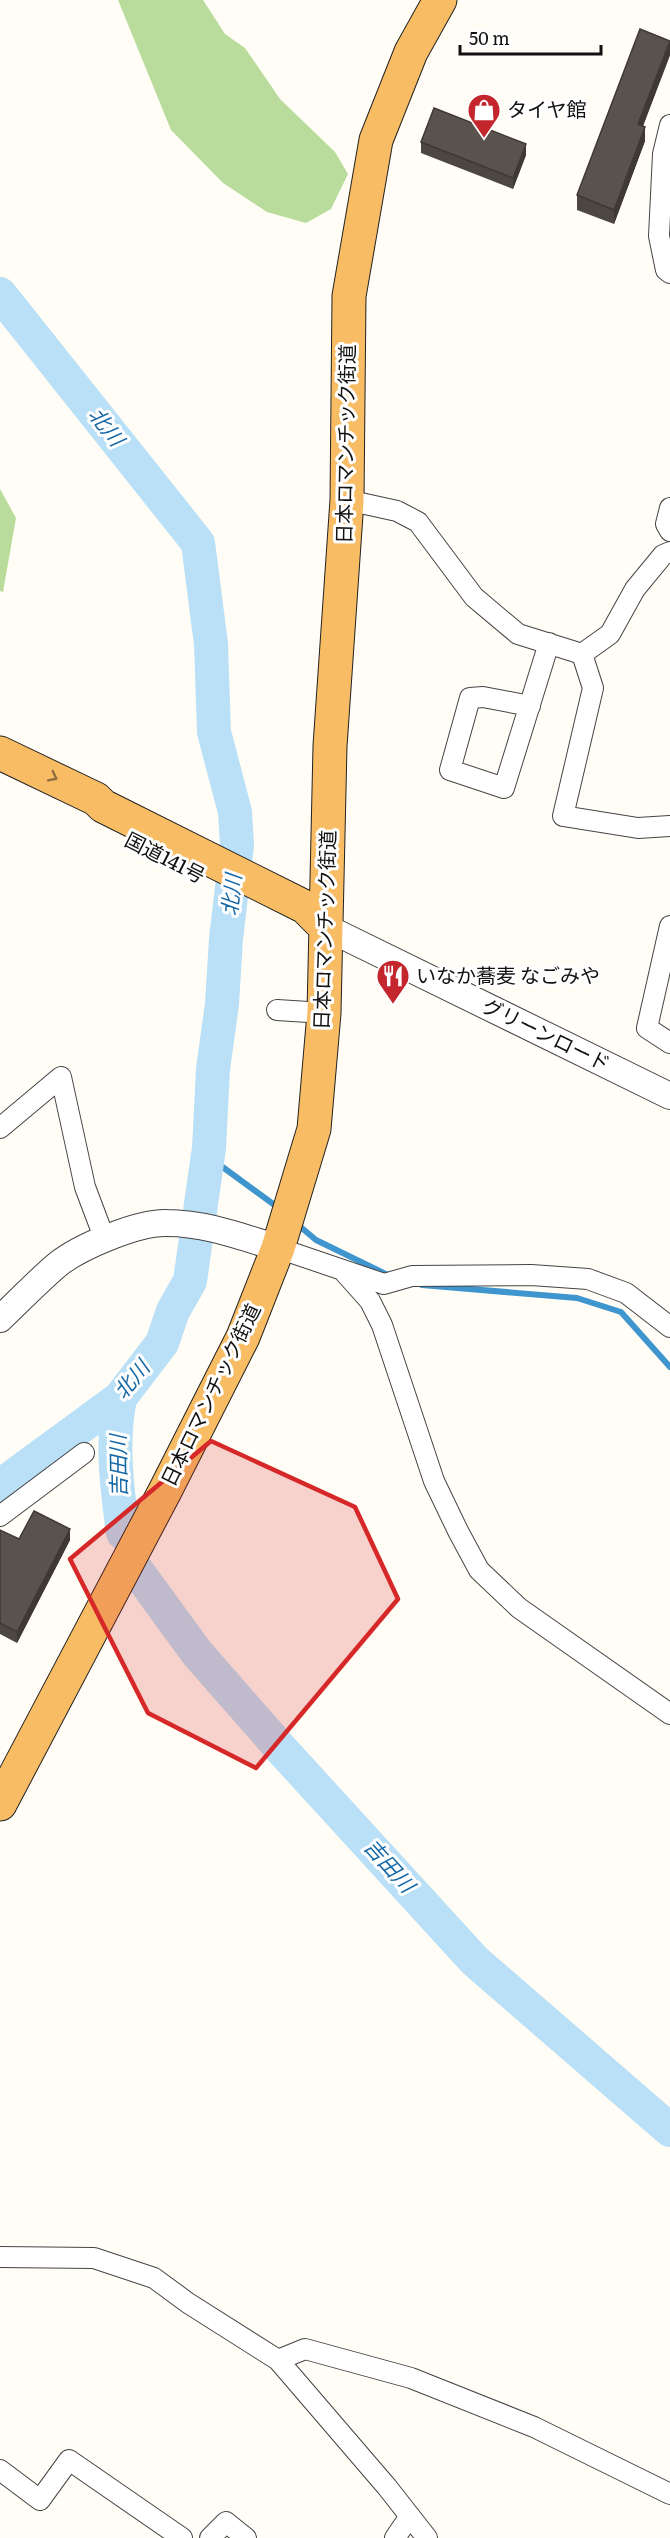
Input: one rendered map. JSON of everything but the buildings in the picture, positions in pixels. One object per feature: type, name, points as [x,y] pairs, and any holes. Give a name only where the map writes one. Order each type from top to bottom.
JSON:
[{"type":"highway","name":"日本ロマンチック街道","points":[[0,1804],[213,1400],[243,1337],[278,1248],[314,1130],[324,1013],[330,746],[347,500],[349,296],[376,140],[411,52],[440,0]]},
{"type":"highway","name":"国道141号","points":[[0,753],[87,794],[103,806],[219,874]]},
{"type":"highway","name":"国道141号","points":[[0,772],[268,899],[305,907],[325,927]]},
{"type":"street","points":[[670,125],[663,154],[659,236],[666,270],[670,273]]},
{"type":"street","points":[[347,500],[397,512],[418,522],[474,597],[518,634],[582,654]]},
{"type":"street","points":[[670,508],[666,524],[670,531]]},
{"type":"street","points":[[582,654],[610,634],[635,589],[663,555],[670,552]]},
{"type":"street","points":[[530,706],[483,697],[470,698],[450,770],[504,788],[530,706],[549,643]]},
{"type":"street","points":[[582,654],[593,688],[563,816],[639,828],[670,826]]},
{"type":"street","points":[[670,926],[647,1028],[670,1043]]},
{"type":"street","name":"グリーンロード","points":[[325,927],[670,1096]]},
{"type":"street","points":[[277,1010],[324,1013]]},
{"type":"street","points":[[0,1128],[61,1077],[85,1187],[105,1240]]},
{"type":"street","points":[[0,1319],[59,1264],[130,1228],[166,1223],[231,1233],[345,1273],[384,1284],[412,1276],[531,1275],[588,1279],[626,1293],[670,1327]]},
{"type":"street","points":[[345,1273],[370,1301],[382,1325],[434,1481],[479,1570],[519,1608],[670,1714]]},
{"type":"street","points":[[0,1516],[84,1453]]},
{"type":"street","points":[[0,2257],[94,2258],[154,2278],[188,2303],[278,2360],[427,2538]]},
{"type":"street","points":[[278,2360],[305,2349],[411,2378],[534,2427],[670,2494]]},
{"type":"street","points":[[0,2470],[40,2500],[69,2460],[182,2538]]},
{"type":"street","points":[[395,2538],[410,2516]]},
{"type":"street","points":[[210,2538],[226,2522],[246,2538]]},
{"type":"highlighted area","points":[[211,1441],[355,1507],[398,1599],[256,1768],[148,1713],[70,1559]]},
{"type":"green space","points":[[118,0],[203,0],[225,34],[245,48],[280,99],[335,152],[348,174],[331,209],[306,223],[267,212],[223,183],[171,130]]},
{"type":"green space","points":[[0,489],[16,518],[3,592],[0,591]]},
{"type":"waterway","name":"北川","points":[[0,294],[198,543],[211,644],[214,732],[235,812],[237,845],[226,939],[222,1004],[213,1069],[209,1148],[190,1281],[173,1311],[162,1343],[120,1398],[0,1486]]},
{"type":"waterway","points":[[209,1148],[213,1160],[280,1209]]},
{"type":"waterway","points":[[297,1224],[316,1240],[392,1277]]},
{"type":"waterway","points":[[422,1285],[577,1298],[621,1312],[670,1367]]},
{"type":"waterway","name":"吉田川","points":[[120,1398],[115,1449],[123,1533]]},
{"type":"waterway","name":"吉田川","points":[[138,1572],[197,1653],[282,1750],[475,1961],[670,2130]]},
{"type":"place","name":"タイヤ館","points":[[484,139]]},
{"type":"place","name":"いなか蕎麦 なごみや","points":[[393,1005]]}]
